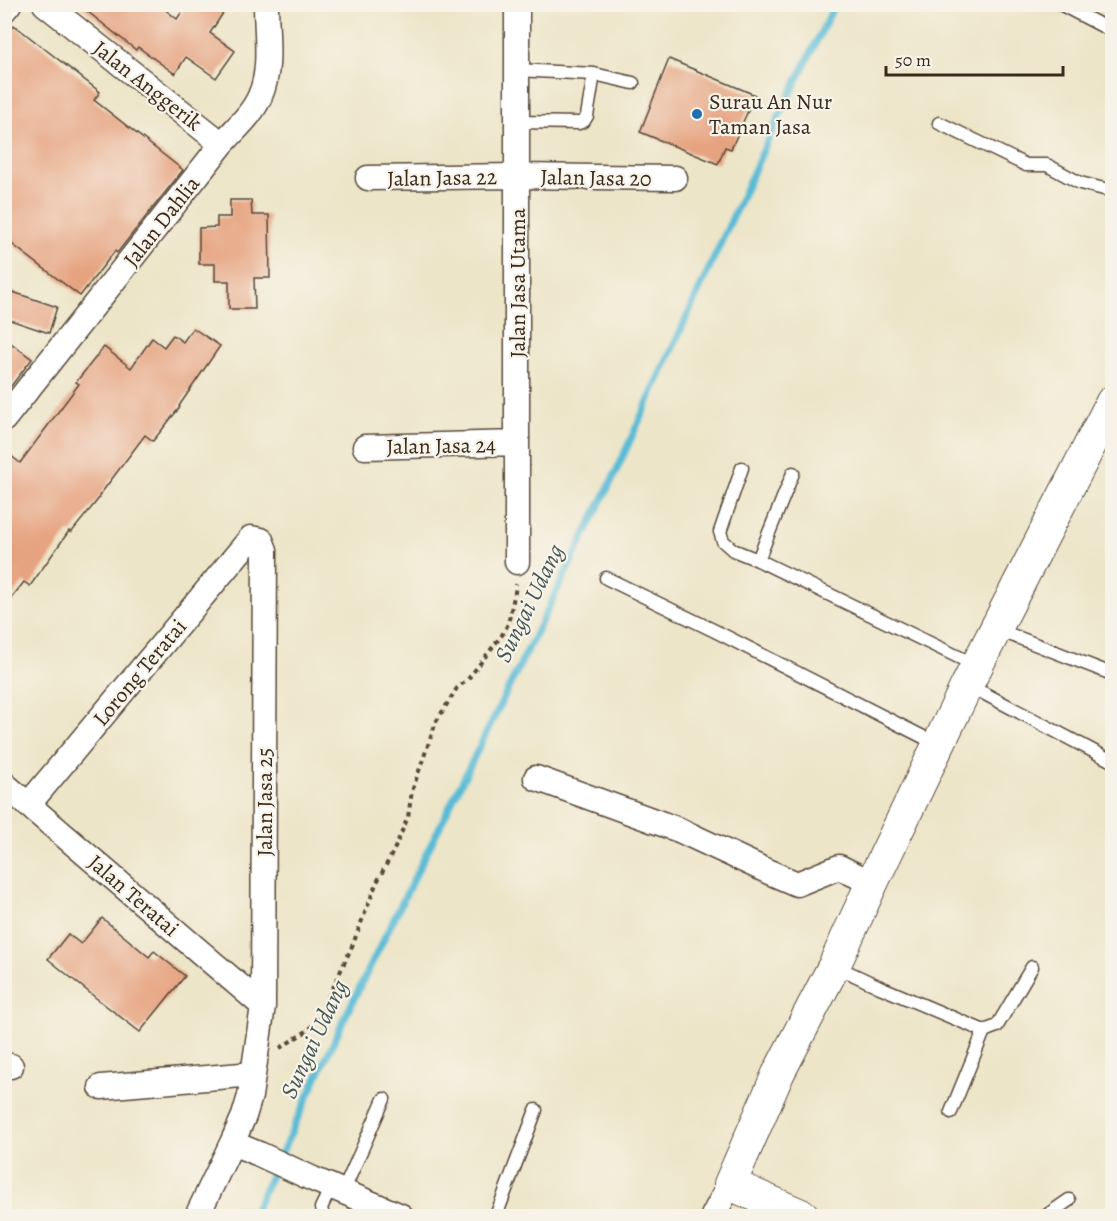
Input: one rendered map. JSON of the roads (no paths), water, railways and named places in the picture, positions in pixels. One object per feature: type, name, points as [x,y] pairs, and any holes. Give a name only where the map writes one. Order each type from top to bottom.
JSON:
[{"type":"street","points":[[4,10],[9,4]]},
{"type":"street","name":"Jalan Anggerik","points":[[45,4],[222,144]]},
{"type":"street","name":"Jalan Dahlia","points":[[4,419],[222,144],[248,116],[260,97],[267,75],[266,4]]},
{"type":"street","name":"Jalan Jasa Utama","points":[[517,4],[517,562]]},
{"type":"street","name":"Jalan Jasa 20","points":[[517,176],[675,178]]},
{"type":"street","name":"Jalan Jasa 22","points":[[368,178],[517,176]]},
{"type":"street","points":[[713,1216],[730,1184],[778,1074],[834,966],[971,675],[1111,410]]},
{"type":"street","name":"Jalan Jasa 24","points":[[365,447],[517,443]]},
{"type":"street","name":"Lorong Teratai","points":[[28,805],[250,538]]},
{"type":"street","name":"Jalan Jasa 25","points":[[196,1216],[244,1116],[250,1096],[263,1006],[265,550],[261,540],[250,538]]},
{"type":"street","points":[[536,778],[679,830],[797,884],[838,867],[872,883]]},
{"type":"street","name":"Jalan Teratai","points":[[4,784],[263,1006]]},
{"type":"street","points":[[101,1087],[253,1074]]},
{"type":"street","points":[[232,1143],[401,1216]]},
{"type":"street","points":[[730,1184],[803,1216]]},
{"type":"lane","points":[[1060,4],[1113,31]]},
{"type":"lane","points":[[517,70],[594,74],[633,83]]},
{"type":"lane","points":[[517,122],[579,123],[584,121],[587,116],[594,74]]},
{"type":"lane","points":[[939,123],[1026,165],[1047,165],[1080,183],[1113,191]]},
{"type":"lane","points":[[742,468],[720,532],[723,541],[733,550],[758,560],[971,675],[1113,761]]},
{"type":"lane","points":[[758,560],[793,473]]},
{"type":"lane","points":[[606,578],[938,744]]},
{"type":"lane","points":[[996,629],[1113,674]]},
{"type":"lane","points":[[834,966],[984,1031],[997,1026],[1032,967]]},
{"type":"lane","points":[[951,1112],[984,1031]]},
{"type":"lane","points":[[323,1216],[321,1208],[329,1186],[384,1099]]},
{"type":"lane","points":[[496,1216],[536,1110]]},
{"type":"lane","points":[[1046,1216],[1068,1200]]},
{"type":"waterway","name":"Sungai Udang","points":[[252,1216],[348,1011],[612,480],[774,127],[835,4]]},
{"type":"place","name":"Surau An Nur Taman Jasa","points":[[697,114]]}]
